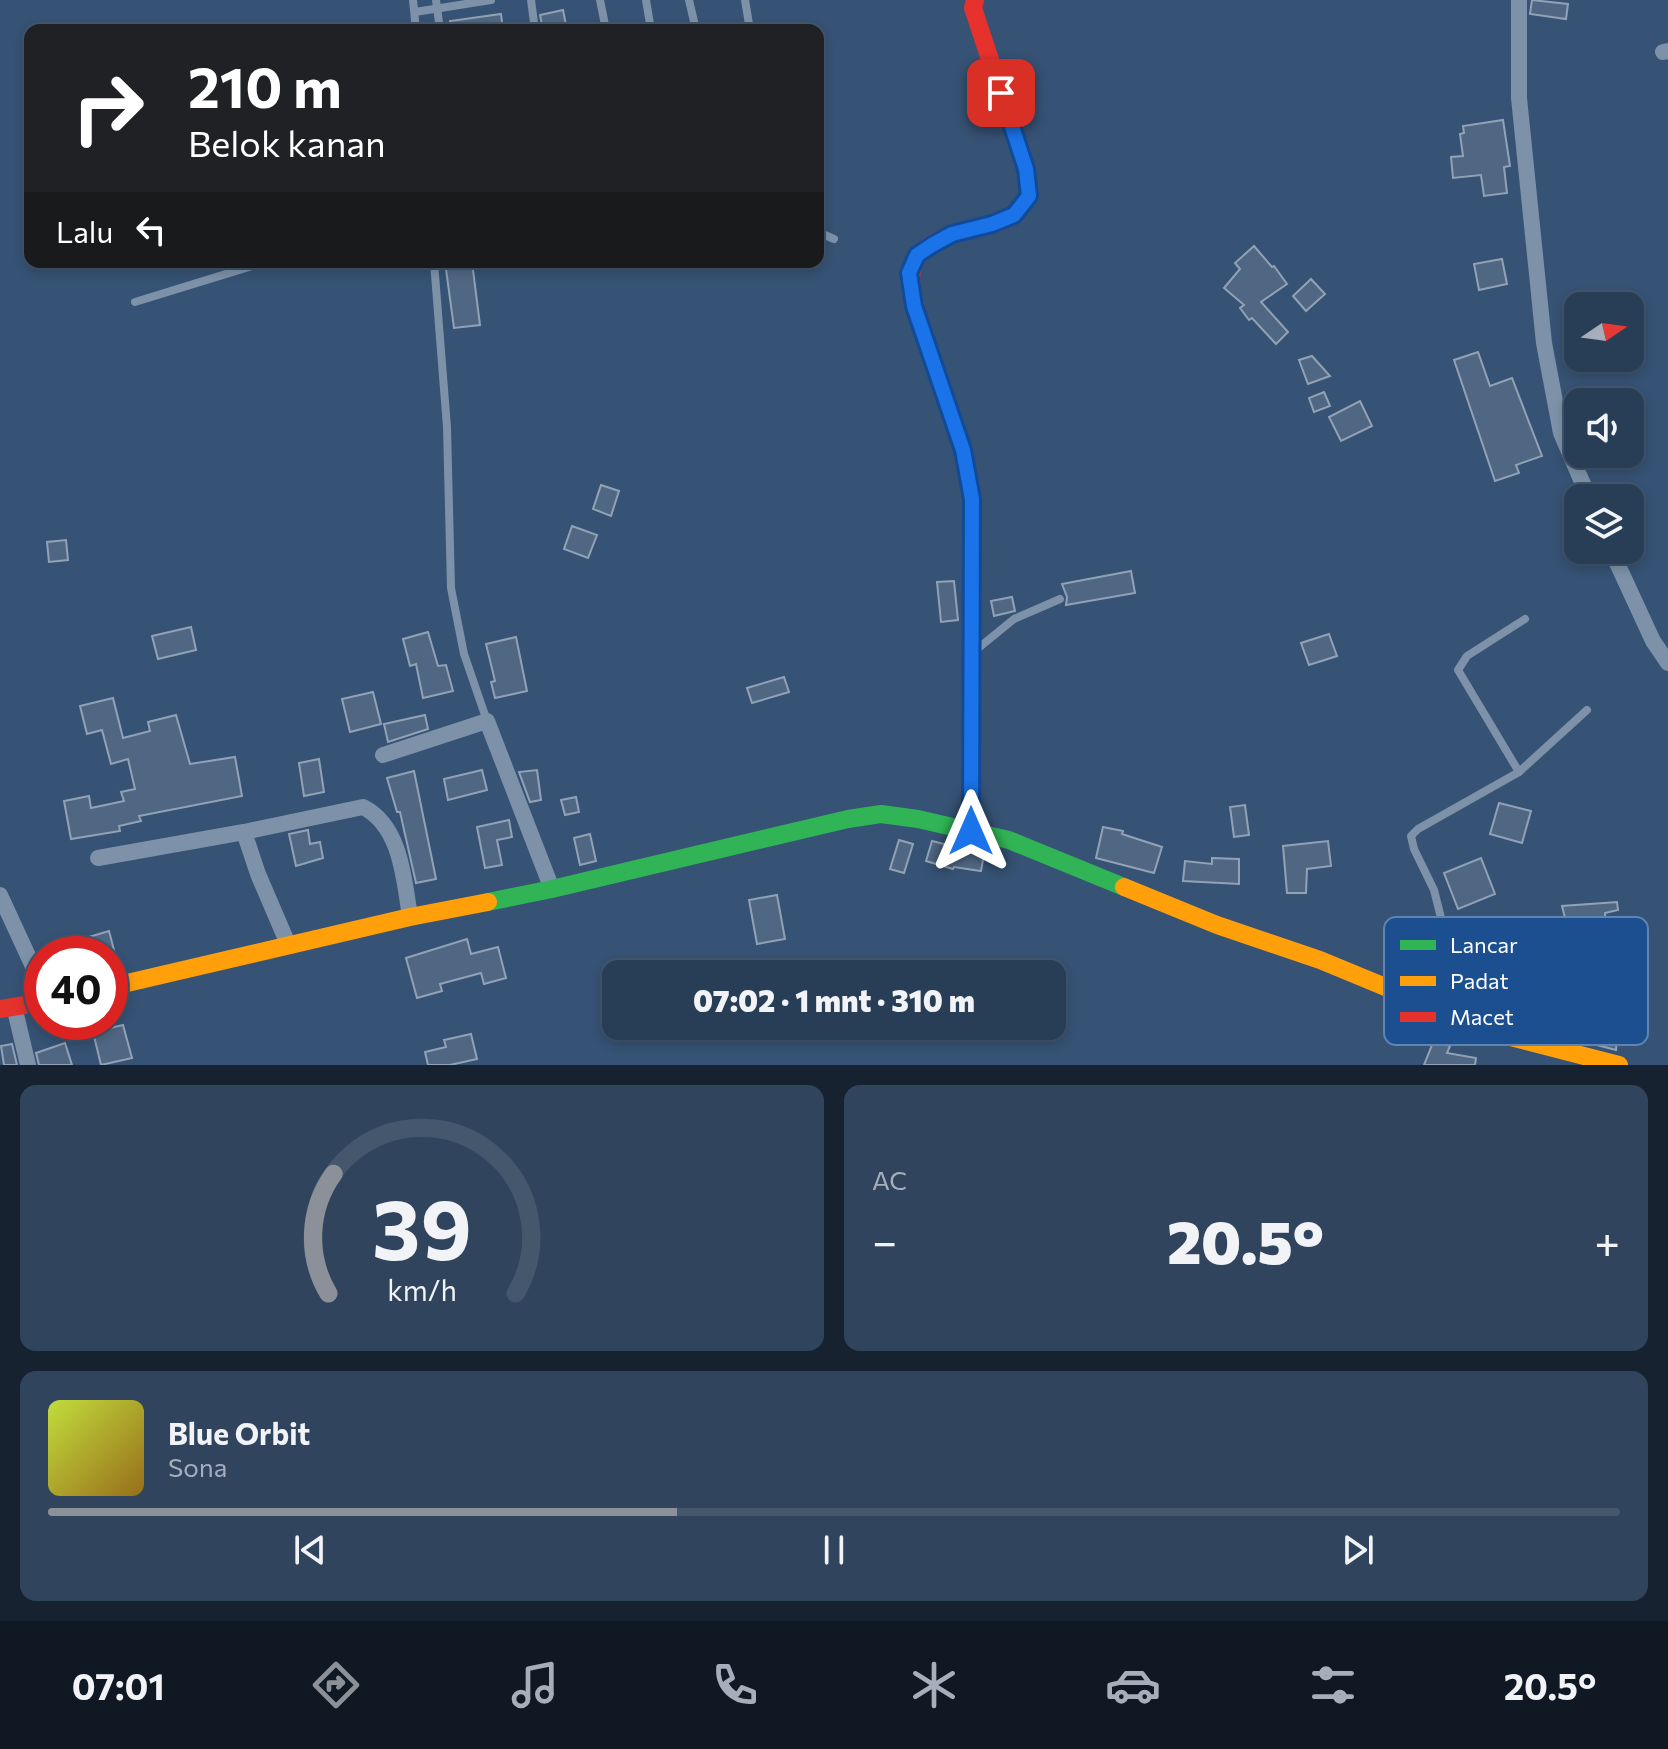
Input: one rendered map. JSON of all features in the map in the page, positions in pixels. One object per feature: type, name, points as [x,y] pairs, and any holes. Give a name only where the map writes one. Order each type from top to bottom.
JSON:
[{"type":"street","points":[[971,831],[972,499],[963,450],[914,306],[909,273],[917,255],[932,245],[952,234],[1014,215],[1029,196],[1026,169],[977,22],[973,8],[975,0]]},
{"type":"street","points":[[1519,0],[1519,98],[1544,343],[1561,433],[1583,484]]},
{"type":"street","points":[[1617,564],[1653,641],[1668,663]]},
{"type":"street","points":[[383,755],[487,721],[552,889]]},
{"type":"street","points":[[98,858],[363,807],[377,813],[386,825],[397,853],[410,917]]},
{"type":"street","points":[[128,983],[288,944],[552,889],[848,819],[881,814],[918,819],[1009,840],[1217,925],[1320,960],[1384,987]]},
{"type":"street","points":[[244,832],[288,944]]},
{"type":"street","points":[[0,895],[24,947]]},
{"type":"street","points":[[7,1008],[28,1065]]},
{"type":"street","points":[[1534,1045],[1610,1064]]},
{"type":"lane","points":[[413,0],[416,24]]},
{"type":"lane","points":[[415,12],[437,4],[491,0]]},
{"type":"lane","points":[[531,0],[534,24]]},
{"type":"lane","points":[[600,0],[605,24]]},
{"type":"lane","points":[[646,0],[650,24]]},
{"type":"lane","points":[[689,0],[695,24]]},
{"type":"lane","points":[[745,0],[749,24]]},
{"type":"lane","points":[[437,4],[439,24]]},
{"type":"lane","points":[[824,235],[834,239]]},
{"type":"lane","points":[[135,302],[246,268]]},
{"type":"lane","points":[[434,268],[447,427],[451,588],[464,654],[487,721]]},
{"type":"lane","points":[[972,653],[1014,619],[1060,599]]},
{"type":"lane","points":[[1519,772],[1458,670],[1467,656],[1525,619]]},
{"type":"lane","points":[[1442,917],[1411,836],[1418,829],[1519,772],[1587,710]]},
{"type":"building","points":[[1532,0],[1568,4],[1566,19],[1530,14]]},
{"type":"building","points":[[563,10],[566,24],[542,24],[540,15]]},
{"type":"building","points":[[501,14],[502,24],[450,24],[450,21]]},
{"type":"building","points":[[1503,120],[1510,166],[1504,167],[1507,193],[1484,196],[1481,175],[1453,178],[1451,157],[1463,156],[1460,134],[1464,133],[1463,126]]},
{"type":"building","points":[[1254,246],[1287,284],[1261,302],[1288,332],[1276,344],[1252,318],[1249,320],[1240,308],[1244,305],[1224,288],[1240,269],[1235,263]]},
{"type":"building","points":[[1502,259],[1507,284],[1479,290],[1474,264]]},
{"type":"building","points":[[446,268],[473,268],[480,325],[454,328]]},
{"type":"building","points":[[1311,279],[1325,294],[1306,311],[1293,296]]},
{"type":"building","points":[[1478,352],[1490,386],[1512,378],[1542,456],[1516,465],[1519,473],[1495,481],[1454,360]]},
{"type":"building","points":[[1312,356],[1330,376],[1308,384],[1299,360]]},
{"type":"building","points":[[1324,392],[1330,406],[1314,412],[1309,398]]},
{"type":"building","points":[[1360,401],[1372,426],[1341,441],[1329,417]]},
{"type":"building","points":[[601,485],[619,491],[611,516],[593,509]]},
{"type":"building","points":[[572,526],[597,535],[588,558],[564,549]]},
{"type":"building","points":[[66,540],[68,560],[49,562],[47,542]]},
{"type":"building","points":[[1131,571],[1135,593],[1066,605],[1067,597],[1062,584]]},
{"type":"building","points":[[954,581],[958,620],[941,622],[937,582]]},
{"type":"building","points":[[1012,597],[1015,611],[994,616],[991,601]]},
{"type":"building","points":[[191,627],[196,650],[158,659],[152,636]]},
{"type":"building","points":[[428,632],[438,666],[446,665],[453,691],[423,698],[416,664],[410,666],[403,639]]},
{"type":"building","points":[[1329,634],[1337,656],[1309,665],[1301,643]]},
{"type":"building","points":[[516,637],[527,691],[495,698],[491,682],[495,681],[486,644]]},
{"type":"building","points":[[784,677],[789,692],[752,703],[747,688]]},
{"type":"building","points":[[373,692],[381,724],[350,732],[342,699]]},
{"type":"building","points":[[113,698],[123,738],[150,731],[148,722],[176,715],[190,764],[235,757],[242,796],[139,816],[141,821],[119,826],[120,831],[71,839],[64,801],[89,796],[91,808],[124,801],[121,792],[135,789],[128,759],[111,764],[102,730],[87,734],[80,706]]},
{"type":"building","points":[[425,715],[428,729],[388,742],[384,724]]},
{"type":"building","points":[[319,759],[324,792],[304,796],[299,763]]},
{"type":"building","points":[[482,770],[487,790],[448,800],[444,779]]},
{"type":"building","points":[[537,770],[541,800],[530,802],[519,772]]},
{"type":"building","points":[[414,771],[436,879],[416,883],[400,812],[397,812],[387,778]]},
{"type":"building","points":[[576,797],[579,812],[565,815],[561,800]]},
{"type":"building","points":[[1499,803],[1531,811],[1522,843],[1490,834]]},
{"type":"building","points":[[1245,805],[1249,835],[1234,837],[1230,807]]},
{"type":"building","points":[[509,820],[512,837],[497,840],[502,865],[485,868],[477,827]]},
{"type":"building","points":[[1103,827],[1123,831],[1122,834],[1162,847],[1154,873],[1096,858]]},
{"type":"building","points":[[308,830],[310,844],[320,842],[323,858],[296,866],[289,834]]},
{"type":"building","points":[[590,834],[596,861],[580,865],[574,838]]},
{"type":"building","points":[[899,840],[913,844],[904,873],[890,869]]},
{"type":"building","points":[[932,841],[984,854],[981,871],[953,869],[926,861]]},
{"type":"building","points":[[1328,841],[1331,866],[1307,869],[1306,893],[1287,893],[1283,846]]},
{"type":"building","points":[[1212,858],[1239,859],[1239,884],[1183,881],[1185,861],[1212,864]]},
{"type":"building","points":[[1481,858],[1495,894],[1458,909],[1444,873]]},
{"type":"building","points":[[777,895],[785,939],[757,944],[749,900]]},
{"type":"building","points":[[1617,902],[1618,910],[1605,913],[1605,917],[1565,917],[1562,906]]},
{"type":"building","points":[[109,931],[110,936],[92,936]]},
{"type":"building","points":[[467,939],[471,954],[498,947],[506,978],[484,984],[481,973],[440,984],[442,991],[417,998],[406,958]]},
{"type":"building","points":[[471,1034],[477,1059],[450,1065],[428,1065],[425,1052],[446,1047],[444,1040]]},
{"type":"building","points":[[95,1040],[127,1040],[132,1058],[101,1065]]},
{"type":"building","points":[[65,1043],[72,1065],[39,1065],[36,1053]]},
{"type":"building","points":[[12,1044],[17,1065],[4,1065],[1,1046]]},
{"type":"building","points":[[1432,1045],[1447,1045],[1450,1046],[1447,1053],[1476,1058],[1475,1065],[1424,1065]]},
{"type":"building","points":[[1597,1045],[1616,1045],[1616,1050]]},
{"type":"traffic: fast","points":[[920,322],[963,450],[972,499],[971,831]]},
{"type":"traffic: fast","points":[[488,902],[881,814],[918,819],[1009,840],[1124,887]]},
{"type":"traffic: slow","points":[[1124,887],[1384,986]]},
{"type":"traffic: slow","points":[[128,983],[410,917],[488,902]]},
{"type":"traffic: slow","points":[[1542,1045],[1619,1065]]},
{"type":"traffic: jam","points":[[920,322],[911,285],[916,259],[923,250],[951,235],[1009,218],[1029,196],[1026,169],[973,8],[975,0]]},
{"type":"traffic: jam","points":[[0,1009],[24,1005]]},
{"type":"route","points":[[971,831],[972,499],[963,450],[914,306],[909,273],[917,255],[932,245],[952,234],[1014,215],[1029,196],[1026,169],[1001,93]]}]
